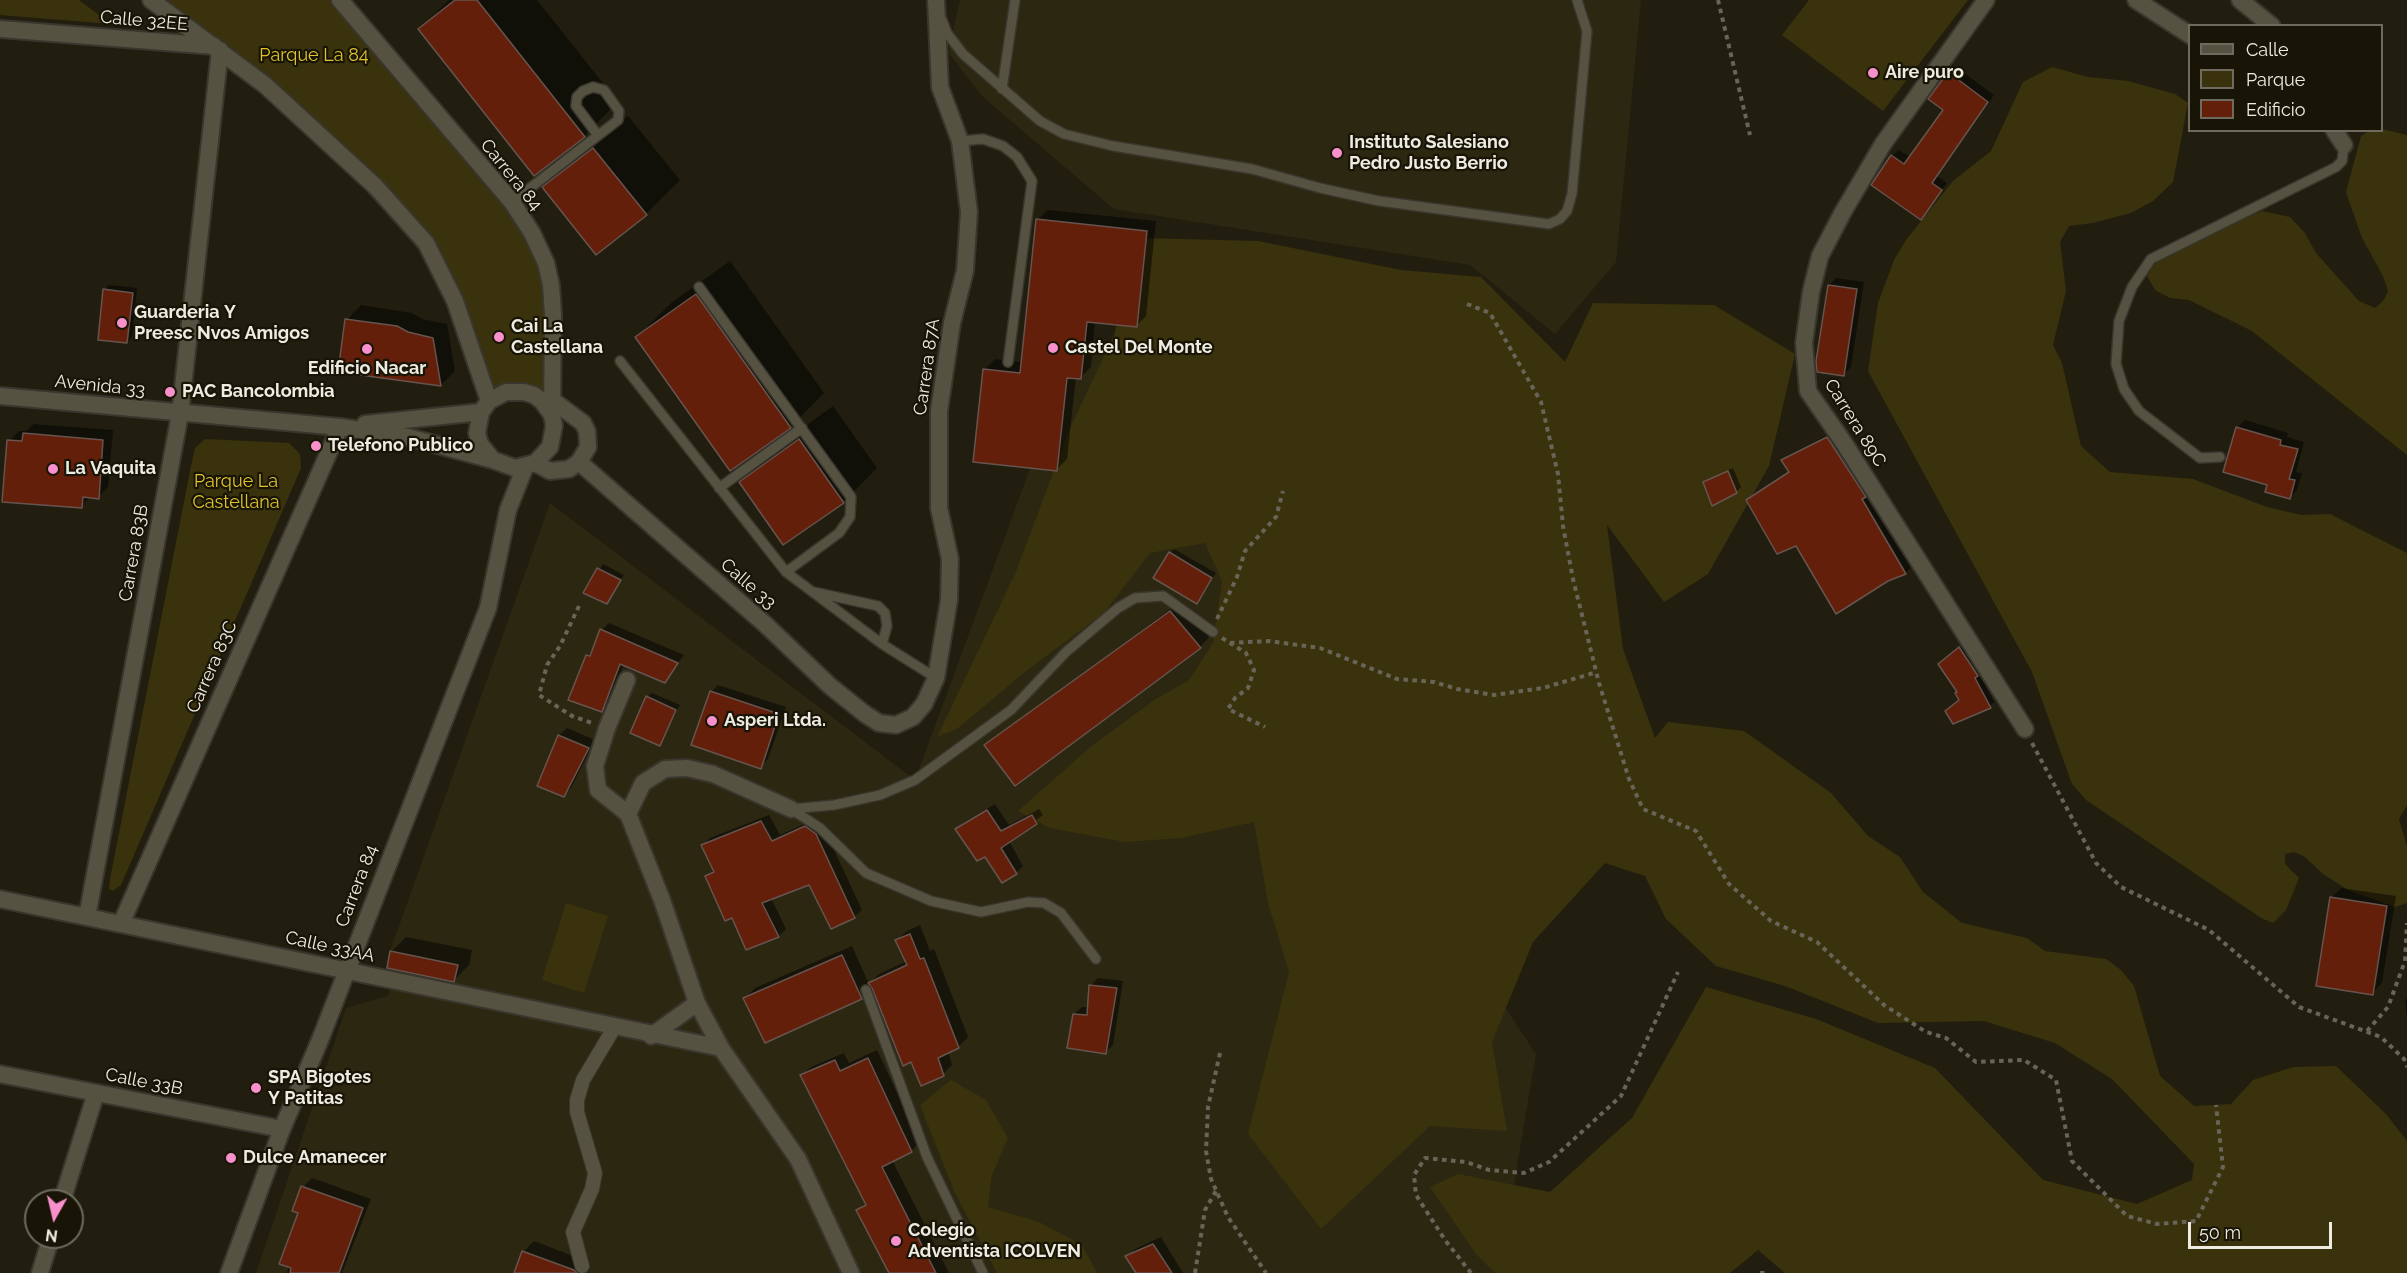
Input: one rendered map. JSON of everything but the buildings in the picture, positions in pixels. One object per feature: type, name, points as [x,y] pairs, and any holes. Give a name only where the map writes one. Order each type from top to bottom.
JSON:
[{"type":"street","points":[[151,0],[265,85],[376,187],[426,243],[455,301],[485,406],[477,433],[485,453],[499,463],[530,465],[560,472],[579,462],[588,447],[587,431],[583,423],[524,392],[506,392],[485,406]]},
{"type":"street","name":"Carrera 84","points":[[340,0],[512,202],[532,233],[546,263],[551,285],[552,407]]},
{"type":"street","name":"Carrera 89C","points":[[1986,0],[1883,144],[1843,212],[1820,256],[1810,292],[1804,344],[1808,391],[1844,443],[2025,729]]},
{"type":"street","points":[[2136,0],[2188,34]]},
{"type":"street","points":[[2240,0],[2270,24]]},
{"type":"street","name":"Carrera 87A","points":[[896,725],[913,717],[924,704],[936,678],[950,600],[950,559],[939,508],[939,411],[952,323],[965,271],[969,212],[960,141],[940,87],[936,2]]},
{"type":"street","name":"Calle 32EE","points":[[0,29],[217,48]]},
{"type":"street","name":"Carrera 83B","points":[[87,917],[180,414],[217,48]]},
{"type":"street","points":[[2335,132],[2344,145]]},
{"type":"street","name":"Avenida 33","points":[[0,396],[340,427],[408,437],[499,463]]},
{"type":"street","name":"Avenida 33","points":[[340,427],[485,406]]},
{"type":"street","points":[[530,465],[550,447],[554,437],[552,407]]},
{"type":"street","name":"Carrera 83C","points":[[120,924],[340,427]]},
{"type":"street","name":"Calle 33","points":[[579,462],[766,625],[830,686],[879,723],[896,725]]},
{"type":"street","name":"Carrera 84","points":[[499,463],[508,510]]},
{"type":"street","name":"Carrera 84","points":[[229,1273],[282,1129],[320,1040],[488,608],[508,510],[530,465]]},
{"type":"street","points":[[627,680],[607,728],[595,766],[598,790],[628,814],[662,900],[696,1003],[721,1048],[798,1159],[851,1273]]},
{"type":"street","points":[[628,814],[643,783],[665,769],[687,768],[713,774],[791,809]]},
{"type":"street","name":"Calle 33AA","points":[[0,899],[651,1036],[721,1048]]},
{"type":"street","points":[[651,1036],[696,1003]]},
{"type":"street","points":[[582,1266],[573,1232],[592,1189],[595,1173],[577,1112],[577,1100],[583,1080],[614,1028]]},
{"type":"street","name":"Calle 33B","points":[[0,1074],[282,1129]]},
{"type":"street","points":[[66,1189],[96,1093]]},
{"type":"street","points":[[40,1273],[47,1249]]},
{"type":"lane","points":[[1002,89],[1015,0]]},
{"type":"lane","points":[[936,2],[947,33],[963,54],[1040,121],[1073,137],[1113,146],[1252,169],[1320,188],[1379,201],[1550,224],[1560,219],[1567,211],[1572,194],[1587,31],[1577,0]]},
{"type":"lane","points":[[512,202],[618,120],[619,111],[604,90],[593,87],[583,91],[577,98],[576,106],[597,134]]},
{"type":"lane","points":[[960,141],[983,139],[1003,146],[1017,157],[1032,181],[1008,362]]},
{"type":"lane","points":[[2220,457],[2200,458],[2139,411],[2124,389],[2116,364],[2116,353],[2119,321],[2132,286],[2151,259],[2336,167],[2342,160],[2344,145]]},
{"type":"lane","points":[[699,287],[851,497],[850,517],[839,533],[786,572]]},
{"type":"lane","points":[[620,361],[786,572],[866,633],[936,678]]},
{"type":"lane","points":[[719,488],[802,428]]},
{"type":"lane","points":[[812,591],[878,606],[885,613],[887,626],[882,644]]},
{"type":"lane","points":[[791,809],[834,806],[880,795],[915,780],[1011,710],[1066,652],[1119,608],[1135,598],[1163,596],[1213,632]]},
{"type":"lane","points":[[791,809],[820,828],[866,873],[931,901],[981,912],[1028,902],[1044,903],[1061,913],[1096,959]]},
{"type":"lane","points":[[866,990],[927,1157],[983,1273]]},
{"type":"path","points":[[1718,0],[1750,135]]},
{"type":"path","points":[[1467,304],[1490,313],[1541,402],[1558,474],[1563,526],[1573,579],[1597,672],[1629,779],[1643,809],[1696,831],[1729,884],[1771,921],[1817,942],[1884,1005],[1926,1032],[1946,1038],[1976,1062],[2024,1060],[2056,1080],[2072,1161],[2127,1216],[2157,1224],[2196,1221],[2223,1167],[2216,1105]]},
{"type":"path","points":[[1265,727],[1228,709],[1235,698],[1248,688],[1254,670],[1246,653],[1213,632],[1237,577],[1245,551],[1276,517],[1283,491]]},
{"type":"path","points":[[579,606],[560,646],[547,665],[539,694],[572,716],[607,728]]},
{"type":"path","points":[[1230,643],[1269,641],[1320,648],[1397,679],[1434,682],[1457,689],[1494,694],[1543,688],[1597,672]]},
{"type":"path","points":[[2025,729],[2096,863],[2121,887],[2209,930],[2299,1007],[2381,1037],[2404,1059],[2407,1067]]},
{"type":"path","points":[[2367,1031],[2388,1007],[2405,961],[2407,923]]},
{"type":"path","points":[[1471,1273],[1445,1240],[1416,1194],[1414,1175],[1425,1158],[1466,1162],[1489,1170],[1524,1173],[1549,1162],[1621,1096],[1678,972]]},
{"type":"path","points":[[1220,1053],[1208,1107],[1206,1151],[1216,1191],[1228,1217],[1266,1273]]},
{"type":"path","points":[[1195,1273],[1205,1210],[1216,1191]]},
{"type":"path","points":[[1760,1273],[1767,1273]]},
{"type":"shaded area","name":"Instituto Salesiano Pedro Justo Berrio","points":[[960,0],[1641,0],[1616,262],[1555,334],[1470,265],[1114,209],[982,96],[948,52]]},
{"type":"shaded area","points":[[1079,336],[1214,407],[1467,950],[1536,1054],[1499,1273],[256,1273],[346,1008],[388,996],[394,971],[386,968],[390,951],[550,503],[915,780]]},
{"type":"green space","points":[[0,0],[79,0],[111,24],[0,15]]},
{"type":"green space","name":"Parque La 84","points":[[151,0],[339,0],[476,161],[542,255],[552,415],[524,392],[489,401],[426,243],[265,85]]},
{"type":"green space","name":"Aire puro","points":[[1809,0],[1968,0],[1883,111],[1782,35]]},
{"type":"green space","points":[[2052,67],[2088,77],[2128,81],[2175,94],[2188,103],[2173,182],[2153,201],[2131,213],[2093,223],[2069,226],[2060,242],[2066,291],[2053,345],[2062,363],[2081,446],[2110,472],[2193,479],[2267,507],[2301,515],[2330,514],[2407,553],[2407,805],[2399,819],[2407,846],[2407,903],[2395,907],[2348,890],[2323,874],[2305,857],[2294,852],[2285,854],[2285,864],[2299,878],[2286,910],[2273,923],[2261,918],[2086,800],[2072,784],[2032,672],[1868,371],[1878,303],[1894,260],[1906,240],[1953,181],[1991,151],[2023,82]]},
{"type":"green space","points":[[2383,129],[2407,135],[2407,455],[2252,331],[2189,300],[2170,298],[2155,290],[2147,276],[2155,263],[2170,252],[2212,231],[2262,211],[2290,217],[2305,233],[2316,253],[2359,301],[2375,308],[2384,300],[2388,291],[2383,276],[2362,238],[2346,192],[2361,136],[2367,132],[2383,132]]},
{"type":"green space","points":[[1143,238],[1258,241],[1401,270],[1481,277],[1565,362],[1593,303],[1714,305],[1795,354],[1769,466],[1708,574],[1664,602],[1607,525],[1623,649],[1655,738],[1668,722],[1744,731],[1831,793],[1868,836],[1900,857],[1923,892],[1962,923],[2027,938],[2045,951],[2106,959],[2121,970],[2134,986],[2160,1076],[2194,1106],[2231,1104],[2253,1080],[2293,1067],[2336,1066],[2386,1114],[2407,1141],[2407,1273],[1785,1273],[1758,1250],[1730,1273],[1495,1273],[1476,1254],[1430,1187],[1458,1174],[1550,1192],[1632,1118],[1706,987],[1816,1019],[1935,1068],[2043,1180],[2137,1204],[2192,1180],[2194,1164],[2112,1079],[2055,1043],[1984,1021],[1878,1023],[1785,986],[1716,966],[1666,919],[1645,876],[1605,863],[1533,942],[1492,1042],[1507,1131],[1430,1126],[1321,1229],[1248,1134],[1289,972],[1268,903],[1254,822],[1181,838],[1125,842],[1050,828],[1018,811],[1094,744],[1156,699],[1189,680],[1213,643],[1222,581],[1205,543],[1150,553],[1104,613],[1026,671],[957,729],[937,737],[1015,574],[1070,428],[1114,335]]},
{"type":"green space","name":"Parque La Castellana","points":[[205,439],[289,443],[300,454],[301,468],[121,885],[113,891],[109,889],[110,879],[192,461],[195,448]]},
{"type":"green space","points":[[566,903],[608,916],[584,993],[542,980]]},
{"type":"green space","points":[[951,1080],[986,1100],[1008,1138],[992,1175],[988,1207],[1039,1222],[1082,1245],[1097,1273],[997,1273],[955,1193],[920,1105]]},
{"type":"place","name":"Aire puro","points":[[1873,73]]},
{"type":"place","name":"Instituto Salesiano Pedro Justo Berrio","points":[[1337,153]]},
{"type":"place","name":"Guarderia Y Preesc Nvos Amigos","points":[[122,323]]},
{"type":"place","name":"Cai La Castellana","points":[[499,337]]},
{"type":"place","name":"Castel Del Monte","points":[[1053,348]]},
{"type":"place","name":"Edificio Nacar","points":[[367,349]]},
{"type":"place","name":"PAC Bancolombia","points":[[170,392]]},
{"type":"place","name":"Telefono Publico","points":[[316,446]]},
{"type":"place","name":"La Vaquita","points":[[53,469]]},
{"type":"place","name":"Asperi Ltda.","points":[[712,721]]},
{"type":"place","name":"SPA Bigotes Y Patitas","points":[[256,1088]]},
{"type":"place","name":"Dulce Amanecer","points":[[231,1158]]},
{"type":"place","name":"Colegio Adventista ICOLVEN","points":[[896,1241]]}]
